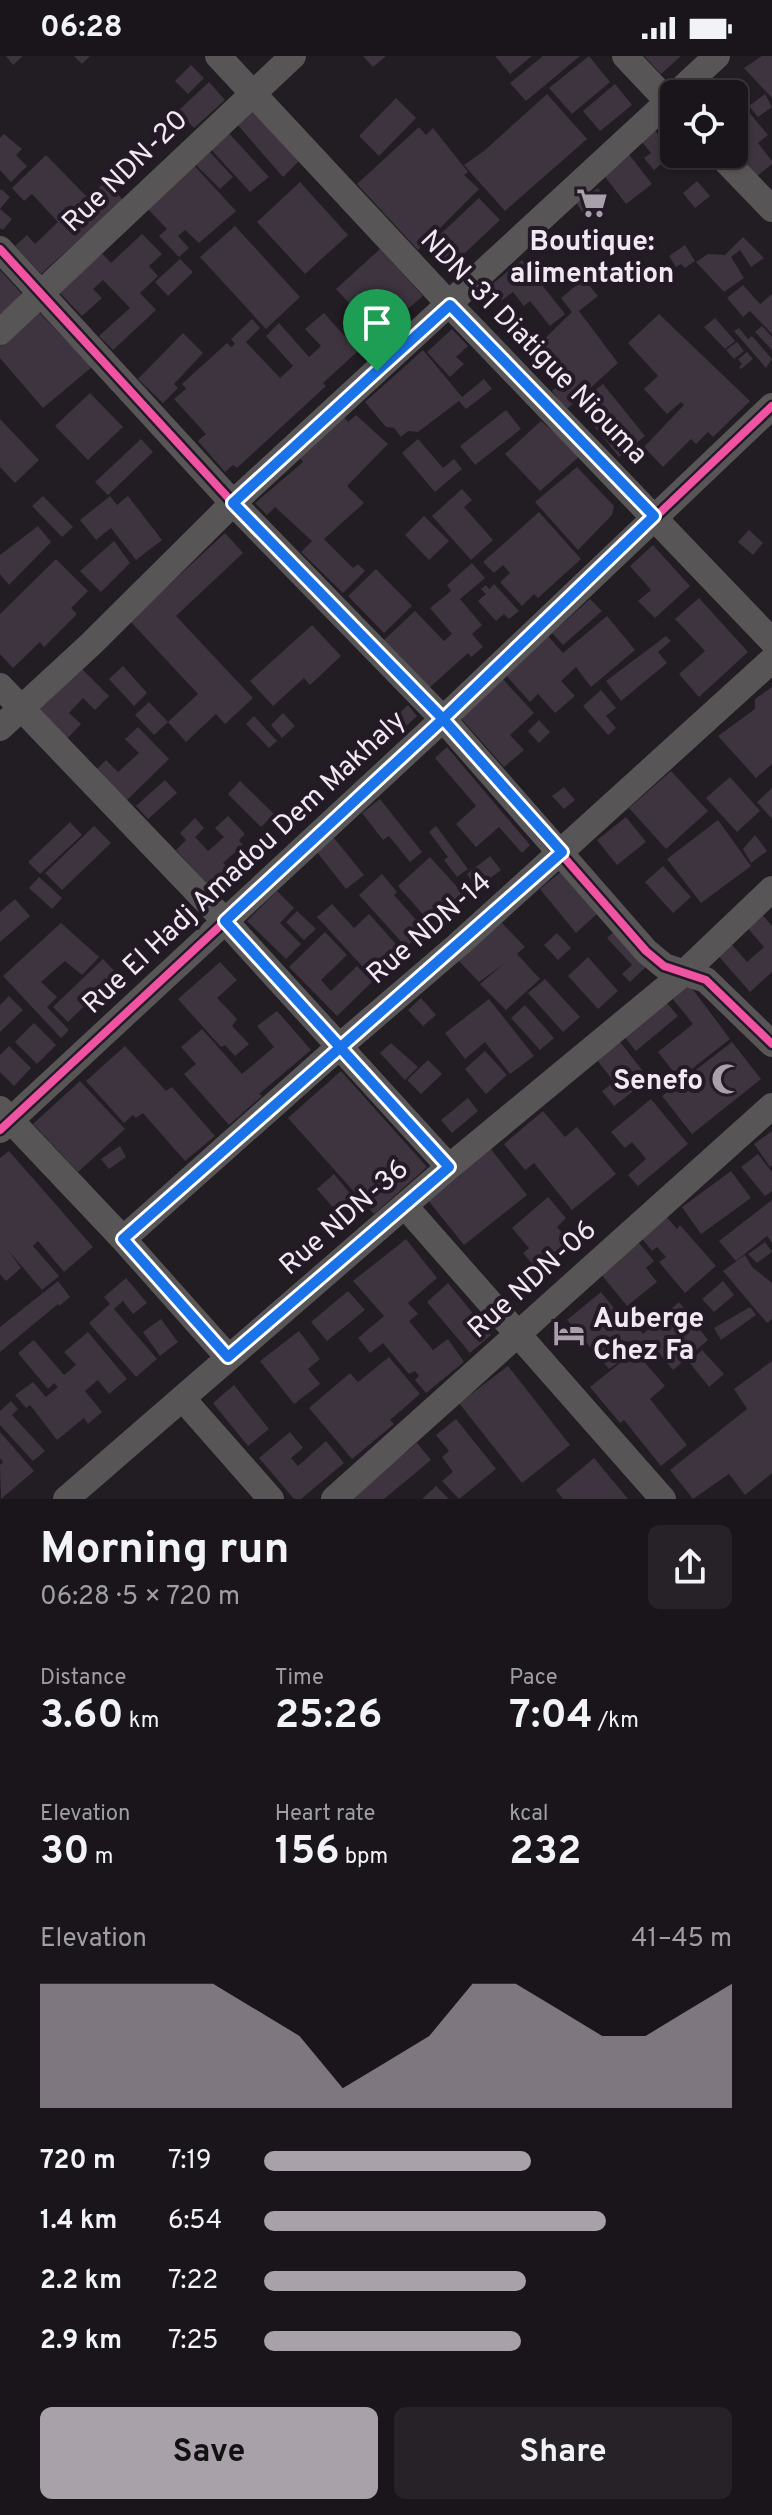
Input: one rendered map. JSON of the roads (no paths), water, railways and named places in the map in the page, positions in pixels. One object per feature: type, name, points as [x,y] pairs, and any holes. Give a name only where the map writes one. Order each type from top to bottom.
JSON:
[{"type":"street","name":"NDN-31 Diatigue Niouma","points":[[218,56],[450,305],[772,641]]},
{"type":"street","name":"Rue NDN-20","points":[[0,332],[293,56]]},
{"type":"street","points":[[625,56],[660,88]]},
{"type":"street","points":[[693,80],[717,56]]},
{"type":"street","points":[[0,728],[233,503],[660,112]]},
{"type":"street","points":[[732,168],[772,209]]},
{"type":"street","points":[[0,249],[233,503],[443,719],[646,951],[664,966],[706,980],[772,1044]]},
{"type":"street","name":"Rue El Hadj Amadou Dem Makhaly","points":[[4,1120],[443,719],[772,406]]},
{"type":"street","name":"Rue NDN-14","points":[[123,1239],[562,852],[772,660]]},
{"type":"street","points":[[0,686],[225,921],[449,1167]]},
{"type":"street","name":"Rue NDN-36","points":[[66,1499],[449,1167],[685,972],[772,889]]},
{"type":"street","name":"Rue NDN-06","points":[[334,1499],[772,1106]]},
{"type":"street","points":[[4,1120],[123,1239],[228,1357]]},
{"type":"street","points":[[405,1206],[663,1499]]},
{"type":"street","points":[[183,1399],[271,1499]]},
{"type":"place","name":"Boutique: alimentation","points":[[592,203]]},
{"type":"place","name":"Senefo","points":[[727,1079]]},
{"type":"place","name":"Auberge Chez Fa","points":[[569,1333]]}]
